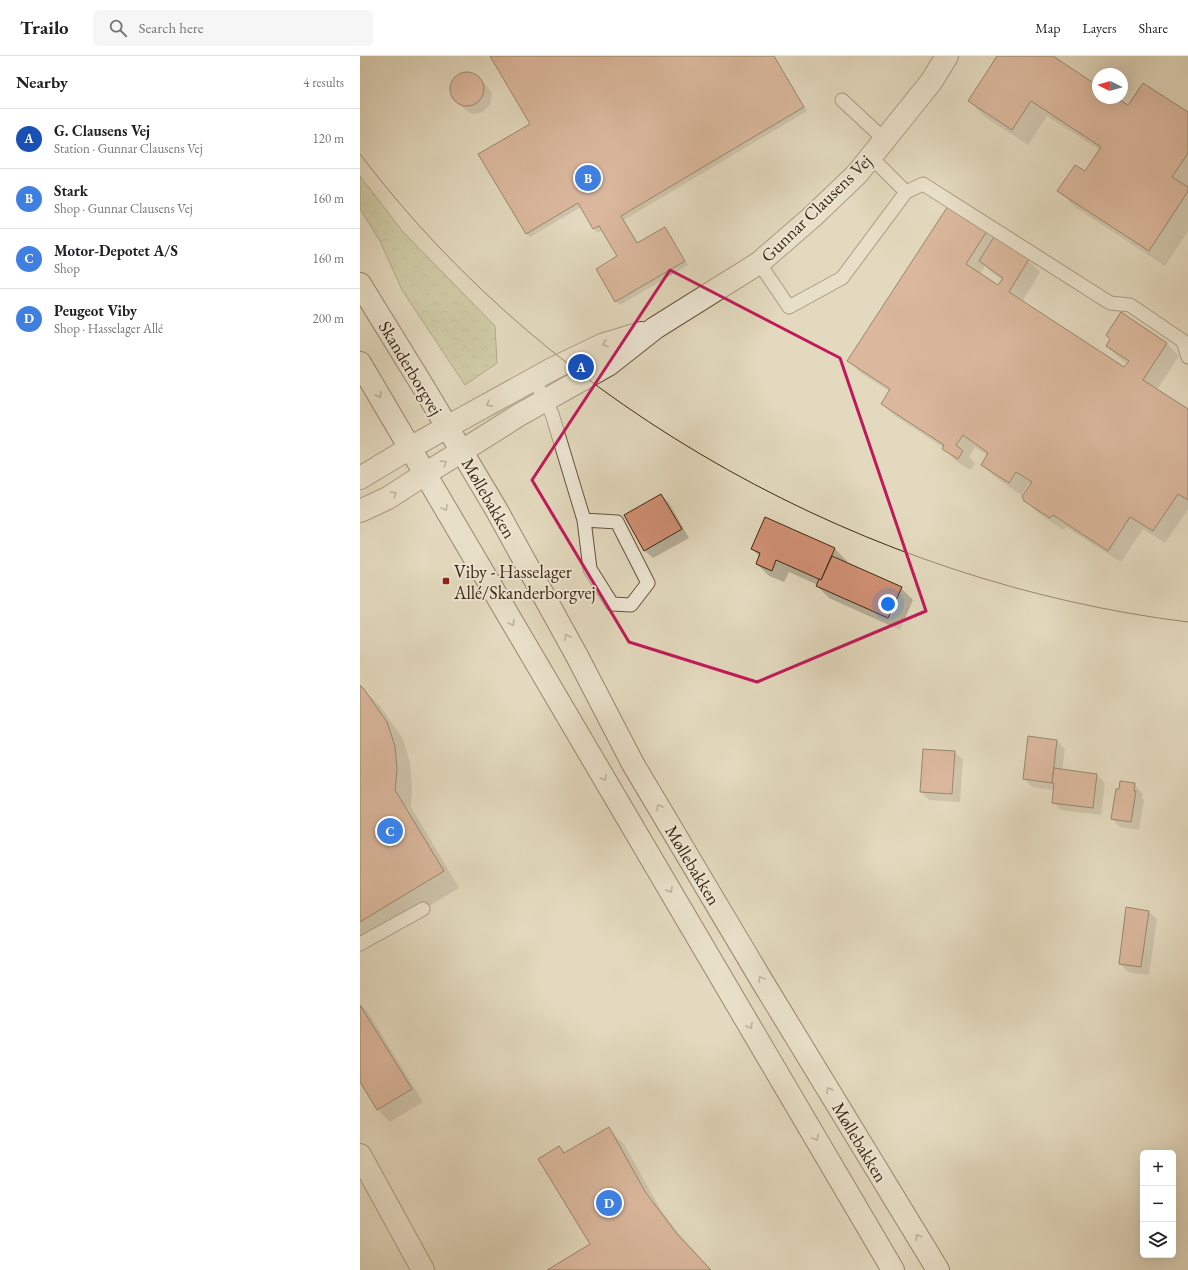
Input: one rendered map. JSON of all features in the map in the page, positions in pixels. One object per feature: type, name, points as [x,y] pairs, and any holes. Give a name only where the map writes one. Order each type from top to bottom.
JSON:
[{"type":"main road","name":"Gunnar Clausens Vej","points":[[360,511],[388,498],[462,451],[608,365],[655,328],[759,263],[812,217],[856,174],[931,82],[947,56]]},
{"type":"main road","name":"Skanderborgvej","points":[[360,284],[462,451]]},
{"type":"main road","name":"Gunnar Clausens Vej","points":[[360,478],[410,448],[554,368],[602,345],[655,328]]},
{"type":"main road","points":[[360,363],[426,474]]},
{"type":"main road","name":"Møllebakken","points":[[462,451],[567,637],[633,764],[762,981],[938,1270]]},
{"type":"main road","name":"Møllebakken","points":[[426,474],[893,1270]]},
{"type":"main road","points":[[362,1166],[423,1270]]},
{"type":"lane","points":[[842,100],[885,140]]},
{"type":"lane","points":[[870,157],[906,192]]},
{"type":"lane","points":[[759,263],[789,307],[842,278],[906,192],[923,184],[1110,303],[1130,305],[1183,341],[1188,357]]},
{"type":"lane","points":[[534,379],[552,414],[584,520],[590,569],[612,604],[631,605],[648,583],[617,522],[584,520]]},
{"type":"lane","points":[[360,944],[423,909]]},
{"type":"highlighted area","points":[[670,270],[840,358],[926,611],[757,682],[629,642],[532,480]]},
{"type":"green space","points":[[360,176],[404,233],[495,326],[497,363],[465,385],[402,290],[380,241],[360,209]]},
{"type":"building","points":[[490,56],[774,56],[804,107],[621,216],[637,243],[665,227],[685,261],[615,302],[596,269],[617,256],[599,226],[593,229],[578,203],[526,234],[478,154],[530,124]]},
{"type":"building","points":[[997,56],[1053,56],[1092,82],[1092,104],[1128,105],[1143,83],[1188,112],[1188,153],[1172,177],[1188,187],[1188,191],[1149,251],[1057,191],[1075,165],[1085,171],[1101,147],[1031,101],[1012,130],[968,101]]},
{"type":"building","points":[[464,72],[470,72],[479,77],[483,83],[483,95],[479,101],[470,106],[464,106],[455,101],[450,92],[450,86],[455,77]]},
{"type":"building","points":[[948,206],[987,231],[966,264],[998,285],[1003,278],[979,261],[994,237],[1029,259],[1009,292],[1124,367],[1129,361],[1106,346],[1110,339],[1106,335],[1121,312],[1167,343],[1143,380],[1188,409],[1188,500],[1178,494],[1153,531],[1130,517],[1108,551],[1053,515],[1050,518],[1024,501],[1022,496],[1032,482],[1016,472],[1009,483],[981,465],[988,453],[963,435],[956,445],[963,451],[958,459],[942,449],[944,445],[881,404],[890,389],[847,361]]},
{"type":"building","points":[[661,494],[682,529],[644,551],[624,515]]},
{"type":"building","points":[[765,517],[835,548],[821,580],[776,560],[772,571],[756,564],[760,553],[751,549]]},
{"type":"building","points":[[832,556],[902,587],[888,618],[816,586],[819,579],[821,580]]},
{"type":"building","points":[[360,685],[387,722],[395,746],[397,770],[395,790],[444,871],[360,922]]},
{"type":"building","points":[[1028,736],[1057,740],[1052,783],[1023,779]]},
{"type":"building","points":[[923,749],[955,751],[952,794],[920,792]]},
{"type":"building","points":[[1054,768],[1097,774],[1093,808],[1052,803]]},
{"type":"building","points":[[1120,781],[1135,783],[1134,791],[1136,791],[1131,822],[1111,819],[1116,789],[1119,789]]},
{"type":"building","points":[[1126,907],[1149,911],[1141,967],[1119,964]]},
{"type":"building","points":[[360,1005],[412,1089],[377,1110],[360,1082]]},
{"type":"building","points":[[609,1127],[646,1193],[677,1234],[711,1270],[547,1270],[590,1244],[538,1159],[559,1146],[564,1153]]},
{"type":"tram line","points":[[360,154],[438,246],[526,330],[623,405],[728,470],[837,525],[952,569],[1069,601],[1188,622]]},
{"type":"place","name":"Stark","points":[[588,178]]},
{"type":"place","name":"G. Clausens Vej","points":[[581,367]]},
{"type":"place","name":"Viby - Hasselager Allé/Skanderborgvej","points":[[446,581]]},
{"type":"place","name":"Motor-Depotet A/S","points":[[390,831]]},
{"type":"place","name":"Peugeot Viby","points":[[609,1203]]}]
